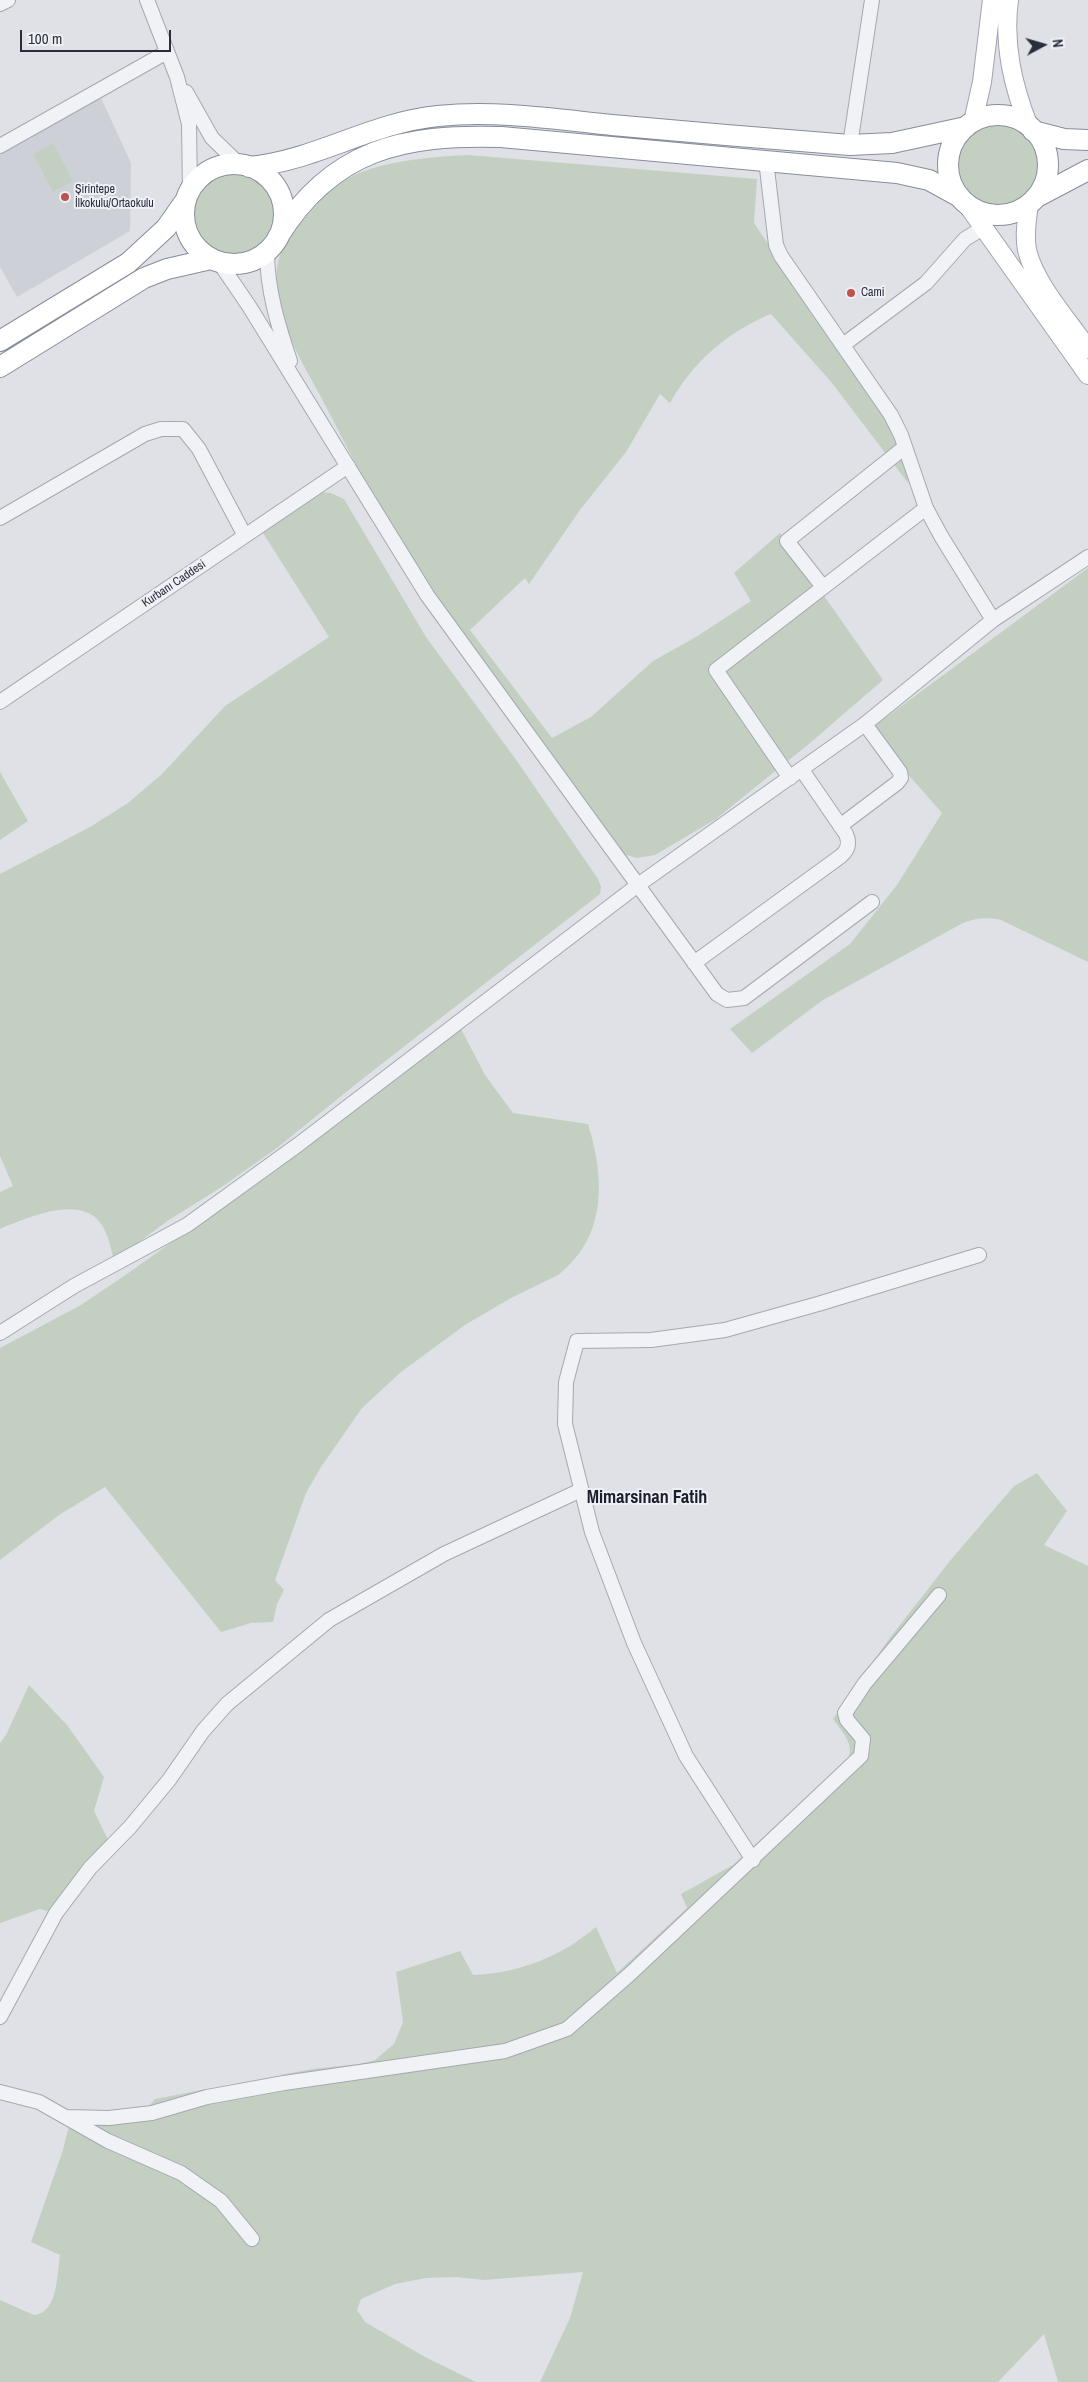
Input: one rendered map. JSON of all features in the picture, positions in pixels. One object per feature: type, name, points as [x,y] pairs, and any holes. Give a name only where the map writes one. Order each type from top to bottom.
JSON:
[{"type":"highway","points":[[0,341],[128,263],[162,233],[188,195],[207,172],[223,166],[277,163],[307,156],[374,129],[401,121],[475,114],[514,115],[850,145],[892,142],[969,125],[998,116],[1014,119],[1031,129],[1064,138],[1088,140]]},
{"type":"highway","points":[[963,200],[951,182],[948,165],[951,148],[969,125]]},
{"type":"highway","points":[[1031,129],[1044,149],[1047,166],[1044,183],[1032,201]]},
{"type":"highway","points":[[0,367],[144,278],[167,269],[215,260],[245,263],[273,244],[304,201],[339,170],[378,151],[422,140],[458,137],[501,137],[897,172],[929,180],[980,212],[997,215],[1014,212],[1088,170]]},
{"type":"highway","points":[[244,166],[270,181],[280,195],[283,221],[273,244]]},
{"type":"highway","points":[[188,195],[184,217],[188,234],[197,248],[215,260]]},
{"type":"main road","points":[[969,125],[983,77],[992,0]]},
{"type":"main road","points":[[1009,0],[1006,29],[1009,61],[1016,92],[1031,129]]},
{"type":"main road","points":[[963,200],[1088,375]]},
{"type":"main road","points":[[1032,201],[1026,233],[1027,250],[1035,272],[1088,349]]},
{"type":"street","points":[[0,4],[8,0]]},
{"type":"street","points":[[147,0],[177,77],[189,124],[188,195]]},
{"type":"street","points":[[850,145],[872,0]]},
{"type":"street","points":[[0,146],[167,52]]},
{"type":"street","points":[[177,77],[212,138],[244,166]]},
{"type":"street","points":[[766,160],[776,245],[781,256],[891,415],[905,447],[926,508],[941,536],[993,620]]},
{"type":"street","points":[[843,345],[926,284],[965,239],[983,228]]},
{"type":"street","points":[[273,244],[272,302],[298,384]]},
{"type":"street","points":[[215,260],[298,384],[427,595],[717,994],[727,1000],[744,998],[872,902]]},
{"type":"street","points":[[0,518],[145,434],[161,429],[183,429],[199,450],[245,536]]},
{"type":"street","points":[[823,587],[787,541],[905,447]]},
{"type":"street","name":"Kurbanı Caddesi","points":[[0,702],[348,466]]},
{"type":"street","points":[[790,778],[716,670],[926,508]]},
{"type":"street","points":[[0,1333],[74,1286],[187,1225],[299,1144],[638,885],[865,724],[993,620],[1088,557]]},
{"type":"street","points":[[840,826],[901,778],[900,772],[865,724]]},
{"type":"street","points":[[694,964],[844,853],[848,842],[840,826],[802,770]]},
{"type":"street","points":[[753,1860],[686,1756],[634,1643],[592,1532],[565,1424],[566,1382],[577,1341],[651,1340],[725,1330],[979,1256]]},
{"type":"street","points":[[0,2017],[56,1913],[90,1868],[130,1828],[169,1780],[203,1731],[227,1704],[329,1620],[444,1554],[581,1490]]},
{"type":"street","points":[[66,2117],[109,2118],[152,2113],[207,2097],[284,2083],[505,2052],[567,2029],[631,1973],[753,1860],[861,1756],[863,1739],[847,1720],[845,1713],[866,1683],[939,1595]]},
{"type":"street","points":[[0,2092],[39,2102],[108,2141],[181,2173],[221,2201],[252,2238]]},
{"type":"shaded area","name":"Şirintepe İlkokulu/Ortaokulu","points":[[101,98],[131,163],[130,231],[17,297],[0,267],[0,154]]},
{"type":"green space","points":[[990,125],[1006,125],[1027,136],[1038,157],[1038,173],[1027,194],[1006,205],[990,205],[976,199],[964,187],[958,173],[958,157],[964,143],[976,131]]},
{"type":"green space","points":[[53,143],[73,181],[53,192],[33,154]]},
{"type":"green space","points":[[468,155],[757,179],[754,223],[818,318],[881,400],[907,469],[908,483],[832,383],[771,314],[740,330],[713,350],[689,374],[670,403],[660,394],[626,452],[580,510],[529,584],[525,578],[470,630],[552,738],[591,717],[653,661],[696,637],[751,601],[734,573],[780,533],[883,680],[810,743],[716,819],[655,855],[637,858],[619,853],[458,633],[420,577],[376,502],[297,353],[283,320],[276,286],[280,254],[291,235],[322,199],[342,182],[370,169],[402,161]]},
{"type":"green space","points":[[234,171],[250,174],[258,178],[270,190],[274,198],[277,214],[274,230],[270,238],[258,250],[250,254],[234,257],[218,254],[210,250],[198,238],[194,230],[191,214],[194,198],[198,190],[210,178],[218,174]]},
{"type":"green space","points":[[320,492],[331,493],[344,499],[426,637],[517,761],[598,879],[601,887],[600,894],[277,1148],[223,1186],[169,1220],[114,1260],[103,1227],[94,1217],[83,1211],[69,1209],[39,1214],[0,1229],[0,1192],[13,1186],[0,1156],[0,874],[90,827],[128,803],[162,774],[225,706],[329,637],[263,533]]},
{"type":"green space","points":[[1088,568],[1088,962],[1001,920],[986,918],[971,920],[823,1000],[752,1053],[730,1029],[850,944],[897,885],[942,813],[869,730]]},
{"type":"green space","points":[[0,772],[28,821],[0,840]]},
{"type":"green space","points":[[459,1025],[485,1075],[513,1113],[588,1124],[594,1145],[599,1186],[598,1206],[594,1225],[586,1243],[574,1260],[558,1275],[511,1298],[465,1325],[401,1372],[362,1408],[321,1467],[306,1493],[275,1580],[284,1590],[277,1604],[273,1622],[251,1623],[221,1632],[105,1487],[59,1515],[0,1560],[0,1348],[81,1305],[124,1276],[224,1205]]},
{"type":"green space","points":[[1037,1473],[1067,1511],[1044,1545],[1088,1566],[1088,2382],[1058,2382],[1044,2334],[998,2382],[540,2382],[570,2318],[583,2272],[484,2280],[456,2277],[426,2278],[395,2284],[361,2299],[357,2310],[365,2322],[425,2357],[476,2382],[0,2382],[0,2300],[34,2315],[42,2313],[48,2307],[55,2291],[60,2255],[31,2242],[63,2150],[73,2110],[108,2112],[148,2107],[155,2099],[312,2069],[359,2064],[375,2060],[394,2044],[403,2022],[396,1972],[460,1951],[473,1975],[507,1971],[539,1962],[554,1955],[596,1927],[617,1973],[687,1908],[681,1894],[733,1865],[847,1761],[850,1750],[849,1744],[833,1719],[889,1639],[949,1562],[1014,1486]]},
{"type":"green space","points":[[29,1685],[67,1725],[104,1777],[94,1811],[113,1850],[59,1914],[40,1909],[0,1923],[0,1743],[6,1735]]},
{"type":"place","name":"Şirintepe İlkokulu/Ortaokulu","points":[[65,197]]},
{"type":"place","name":"Cami","points":[[851,293]]},
{"type":"district","name":"Mimarsinan Fatih","points":[[647,1498]]}]
